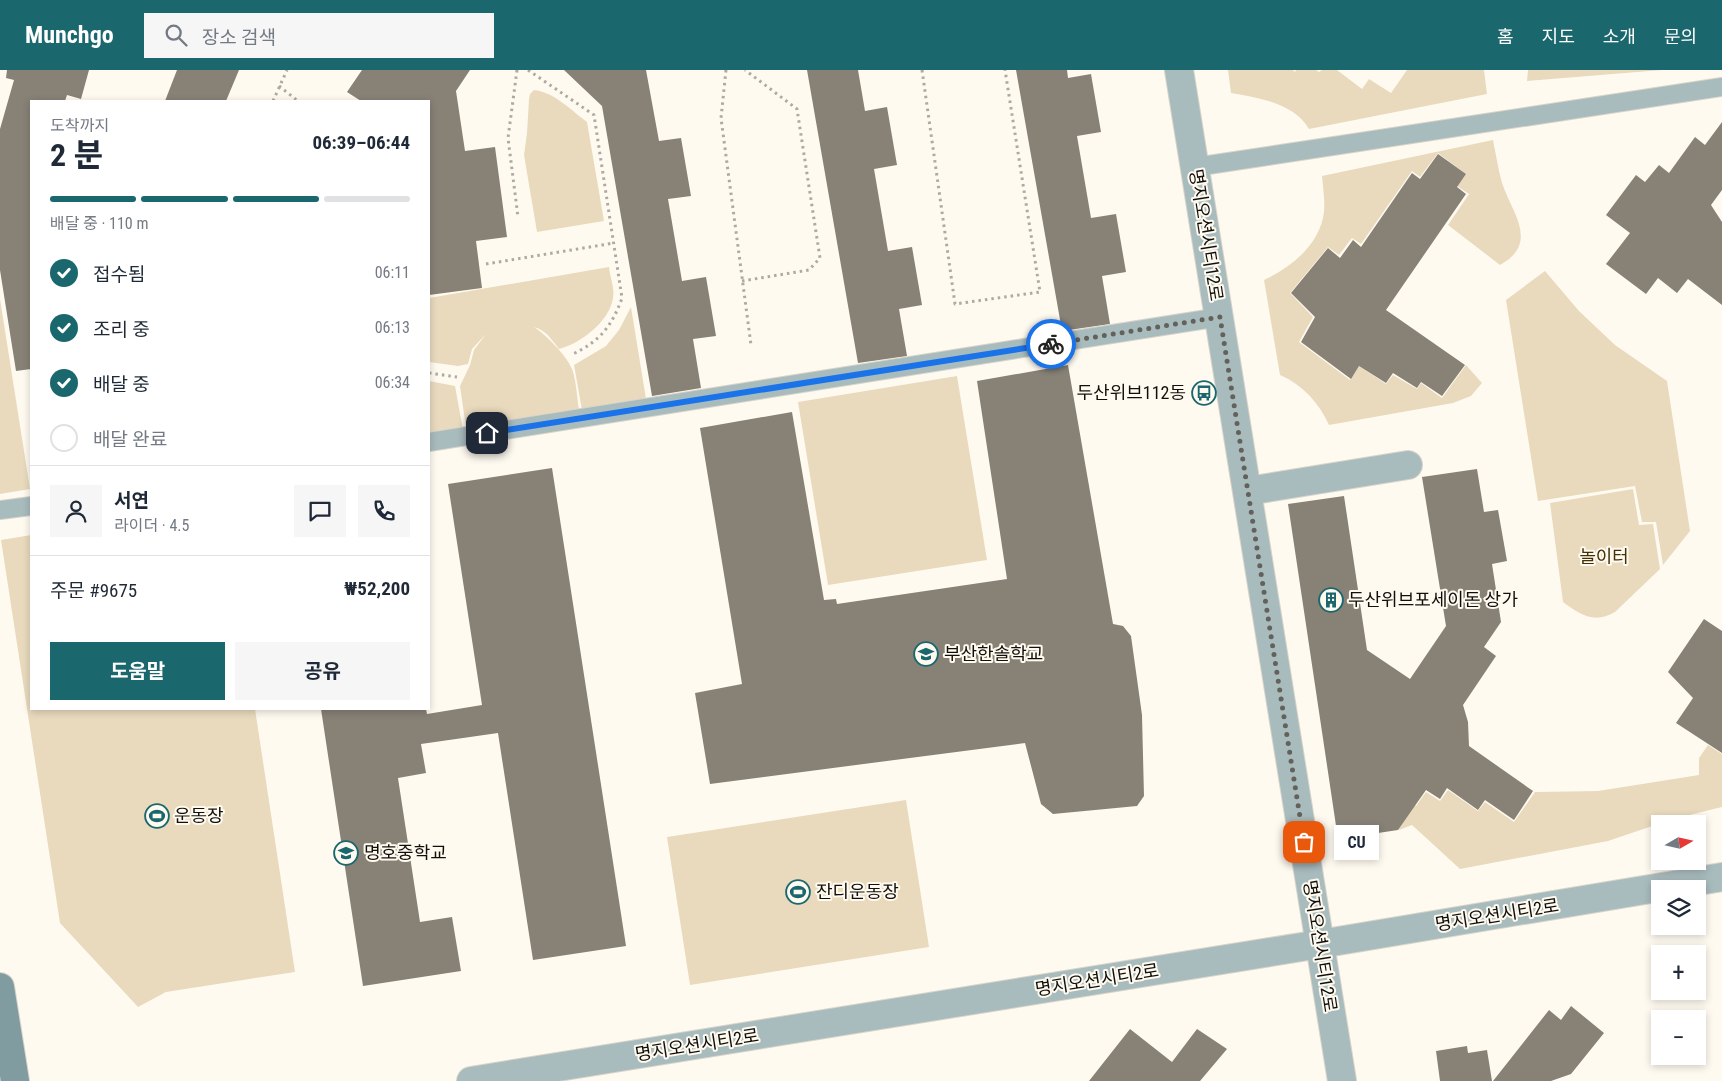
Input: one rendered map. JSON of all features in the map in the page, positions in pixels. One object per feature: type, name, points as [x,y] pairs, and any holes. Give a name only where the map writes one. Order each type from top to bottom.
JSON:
[{"type":"main road","points":[[0,987],[15,1081]]},
{"type":"street","name":"명지오션시티12로","points":[[1180,70],[1342,1081]]},
{"type":"street","points":[[1248,490],[1408,465]]},
{"type":"street","name":"명지오션시티2로","points":[[471,1081],[1722,877]]},
{"type":"lane","points":[[1195,167],[1722,87]]},
{"type":"lane","points":[[430,442],[1220,317]]},
{"type":"lane","points":[[0,510],[30,506]]},
{"type":"path","points":[[273,100],[287,70]]},
{"type":"path","points":[[517,70],[508,138],[518,217]]},
{"type":"path","points":[[528,70],[594,115],[622,298],[612,322],[600,337],[586,348],[574,354]]},
{"type":"path","points":[[726,70],[721,118],[751,345]]},
{"type":"path","points":[[742,281],[809,270],[820,258],[797,109],[745,70]]},
{"type":"path","points":[[922,70],[956,304],[1040,292],[1004,70]]},
{"type":"path","points":[[280,86],[297,100]]},
{"type":"path","points":[[486,264],[614,243]]},
{"type":"path","points":[[430,372],[456,377]]},
{"type":"green space","points":[[1228,70],[1293,70],[1295,72],[1296,70],[1316,70],[1319,72],[1322,70],[1337,70],[1362,89],[1369,79],[1391,93],[1407,70],[1484,70],[1487,94],[1309,129],[1294,113],[1275,103],[1231,93]]},
{"type":"green space","points":[[1528,70],[1662,70],[1527,81]]},
{"type":"green space","points":[[534,90],[556,98],[587,122],[604,221],[537,232],[524,155],[529,99],[530,94]]},
{"type":"green space","points":[[1493,140],[1502,183],[1520,227],[1519,247],[1512,256],[1500,265],[1448,225],[1469,194],[1457,186],[1466,174],[1438,153],[1420,177],[1412,171],[1361,244],[1352,238],[1339,255],[1328,247],[1290,293],[1313,317],[1299,342],[1350,380],[1359,366],[1386,384],[1393,375],[1417,389],[1421,383],[1442,398],[1466,365],[1482,383],[1471,396],[1453,403],[1329,425],[1315,402],[1303,389],[1280,375],[1264,280],[1294,261],[1311,244],[1317,234],[1324,212],[1322,176]]},
{"type":"green space","points":[[609,267],[613,287],[611,307],[600,323],[585,337],[559,349],[545,333],[534,327],[555,345],[573,371],[579,409],[466,428],[460,386],[470,365],[474,350],[486,334],[472,349],[468,364],[458,366],[430,362],[430,298]]},
{"type":"green space","points":[[1545,271],[1579,311],[1615,345],[1667,381],[1690,531],[1663,565],[1656,522],[1642,522],[1635,486],[1538,501],[1506,300]]},
{"type":"green space","points":[[0,299],[30,489],[0,494]]},
{"type":"green space","points":[[631,307],[646,399],[582,410],[574,365],[606,346],[619,330]]},
{"type":"green space","points":[[957,376],[987,560],[828,585],[798,402]]},
{"type":"green space","points":[[430,381],[455,386],[463,430],[430,435]]},
{"type":"green space","name":"놀이터","points":[[1633,489],[1639,525],[1653,524],[1660,569],[1615,612],[1608,616],[1594,618],[1575,611],[1563,602],[1550,503]]},
{"type":"green space","name":"운동장","points":[[30,535],[30,710],[255,710],[295,972],[166,992],[138,1007],[60,923],[1,540]]},
{"type":"green space","points":[[1708,745],[1722,754],[1722,807],[1689,815],[1651,815],[1651,826],[1608,841],[1460,869],[1412,825],[1399,830],[1393,791],[1416,806],[1426,792],[1440,801],[1448,790],[1478,811],[1485,802],[1514,822],[1535,792],[1598,791],[1699,775],[1699,758]]},
{"type":"green space","name":"잔디운동장","points":[[906,800],[929,947],[690,985],[667,837]]},
{"type":"building","points":[[7,70],[89,70],[81,99],[67,95],[65,100],[30,100],[30,369],[16,371],[0,270],[0,129],[14,80],[6,78]]},
{"type":"building","points":[[177,70],[239,70],[226,100],[165,100]]},
{"type":"building","points":[[362,70],[470,70],[456,91],[465,151],[495,147],[507,237],[476,241],[482,288],[430,295],[430,100],[359,100],[347,92]]},
{"type":"building","points":[[564,70],[646,70],[659,141],[681,138],[691,196],[668,199],[682,281],[706,277],[716,336],[693,339],[701,388],[652,396],[602,106]]},
{"type":"building","points":[[807,70],[858,70],[865,111],[887,107],[897,165],[874,169],[888,251],[912,247],[922,305],[899,309],[907,356],[858,363]]},
{"type":"building","points":[[1016,70],[1067,70],[1068,78],[1091,74],[1101,132],[1077,136],[1091,218],[1116,214],[1126,272],[1102,276],[1110,324],[1062,331]]},
{"type":"building","points":[[1722,122],[1722,190],[1711,205],[1722,222],[1722,305],[1688,279],[1677,293],[1658,278],[1646,294],[1606,264],[1630,233],[1606,215],[1636,175],[1645,182],[1659,165],[1669,173],[1695,137],[1705,145]]},
{"type":"building","points":[[1438,154],[1466,174],[1457,187],[1466,194],[1386,310],[1465,365],[1442,396],[1421,382],[1417,388],[1393,373],[1386,383],[1359,366],[1351,379],[1301,342],[1315,317],[1291,293],[1328,248],[1340,258],[1353,240],[1361,247],[1412,173],[1420,179]]},
{"type":"building","points":[[1068,365],[1113,624],[1123,626],[1131,636],[1142,715],[1144,796],[1137,806],[1053,814],[1041,804],[1025,743],[710,784],[695,693],[742,684],[700,428],[792,412],[824,600],[836,599],[837,604],[1007,579],[977,381]]},
{"type":"building","name":"명호중학교","points":[[552,468],[626,946],[533,960],[498,733],[421,744],[426,773],[398,778],[420,922],[452,917],[461,971],[363,986],[321,710],[426,710],[427,714],[482,705],[448,484]]},
{"type":"building","points":[[1477,469],[1484,512],[1498,510],[1507,561],[1492,564],[1501,622],[1484,647],[1496,656],[1463,705],[1468,722],[1469,746],[1533,791],[1514,820],[1485,800],[1478,810],[1447,788],[1440,799],[1426,790],[1398,830],[1338,839],[1288,504],[1344,496],[1367,650],[1410,679],[1446,626],[1422,477]]},
{"type":"building","points":[[1704,619],[1722,631],[1722,753],[1676,723],[1693,698],[1668,672]]},
{"type":"building","points":[[1571,1006],[1604,1033],[1571,1074],[1551,1081],[1493,1081],[1549,1010],[1561,1020]]},
{"type":"building","points":[[1130,1029],[1172,1062],[1197,1029],[1227,1049],[1200,1081],[1089,1081]]},
{"type":"building","points":[[1467,1046],[1468,1053],[1487,1050],[1492,1081],[1440,1081],[1436,1051]]},
{"type":"way so far","points":[[1051,344],[1220,317],[1304,842]]},
{"type":"place","name":"두산위브112동","points":[[1204,393]]},
{"type":"place","name":"두산위브포세이돈 상가","points":[[1331,600]]},
{"type":"place","name":"부산한솔학교","points":[[926,654]]},
{"type":"place","name":"운동장","points":[[157,816]]},
{"type":"place","name":"CU","points":[[1304,842]]},
{"type":"place","name":"명호중학교","points":[[346,853]]},
{"type":"place","name":"잔디운동장","points":[[798,892]]},
{"type":"route","points":[[487,433],[1051,344]]}]
